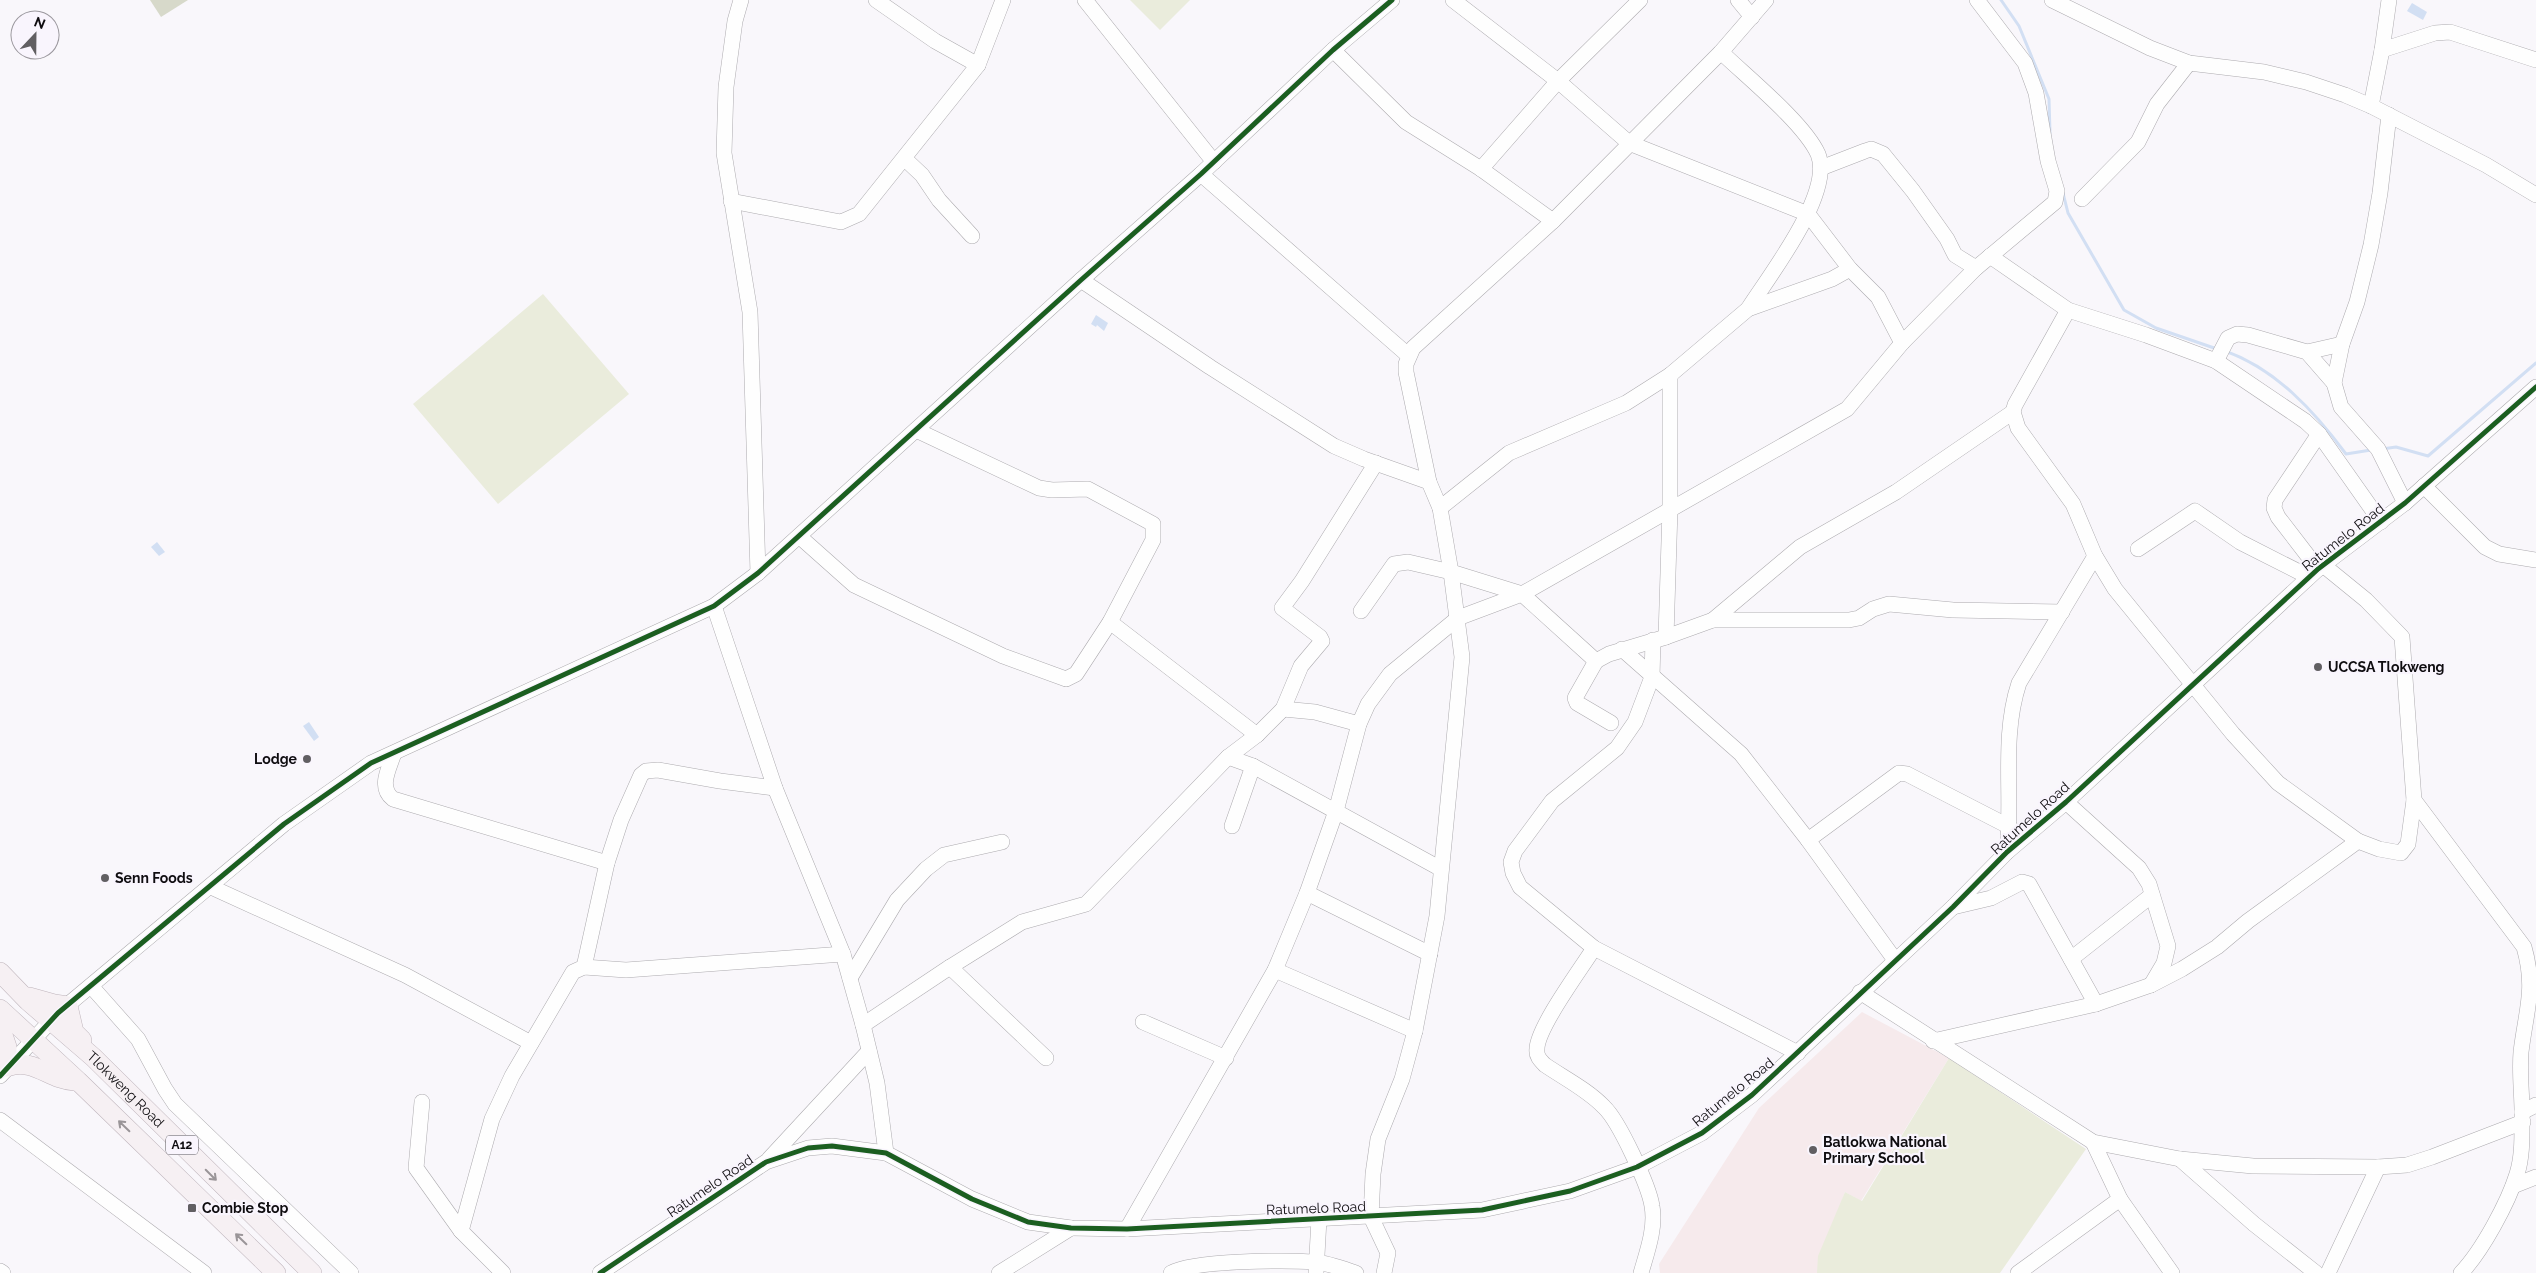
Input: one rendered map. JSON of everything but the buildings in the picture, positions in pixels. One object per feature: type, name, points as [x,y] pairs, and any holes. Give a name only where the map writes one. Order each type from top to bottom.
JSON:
[{"type":"main road","points":[[6,978],[30,998],[68,1006],[74,1032],[87,1044],[93,1057]]},
{"type":"main road","name":"Tlokweng Road","points":[[6,978],[50,1020],[93,1057],[312,1273]]},
{"type":"main road","name":"Tlokweng Road","points":[[0,1010],[78,1081],[276,1273]]},
{"type":"main road","points":[[0,1026],[7,1047],[4,1071],[25,1063],[63,1080],[78,1081]]},
{"type":"street","points":[[741,0],[726,87],[724,153],[750,312],[758,573]]},
{"type":"street","points":[[876,0],[936,41],[978,65]]},
{"type":"street","points":[[731,200],[830,220],[848,220],[859,214],[905,159],[978,65],[1003,0]]},
{"type":"street","points":[[1085,0],[1214,162]]},
{"type":"street","points":[[4,1071],[50,1020],[284,824],[370,763],[714,606],[758,573],[800,537],[1080,280],[1201,174],[1333,50],[1392,0]]},
{"type":"street","points":[[1454,0],[1558,81],[1630,144],[1808,214],[1850,268],[1878,297],[1902,343]]},
{"type":"street","points":[[1481,169],[1558,81],[1640,0]]},
{"type":"street","points":[[1738,0],[1752,17]]},
{"type":"street","points":[[1384,1273],[1388,1253],[1371,1217],[1373,1174],[1378,1139],[1402,1079],[1415,1031],[1430,954],[1442,869],[1462,657],[1458,618],[1440,508],[1429,482],[1406,372],[1409,356],[1413,348],[1553,222],[1721,52],[1766,0]]},
{"type":"street","points":[[1127,1229],[1275,970],[1307,893],[1336,811],[1359,724],[1368,704],[1390,674],[1458,618],[1522,594],[1847,409],[1902,343],[1976,268],[2052,205],[2057,195],[2048,162],[2036,93],[2025,63],[1977,0]]},
{"type":"street","points":[[2052,0],[2150,48],[2190,63],[2264,72],[2306,82],[2371,106],[2486,165],[2536,195]]},
{"type":"street","points":[[2371,106],[2389,0]]},
{"type":"street","points":[[2382,50],[2435,33],[2450,32],[2536,60]]},
{"type":"street","points":[[1333,50],[1406,122],[1481,169],[1553,222]]},
{"type":"street","points":[[1440,508],[1509,453],[1626,403],[1670,375],[1748,309],[1808,214],[1819,188],[1821,168],[1818,154],[1804,131],[1721,52]]},
{"type":"street","points":[[2082,199],[2138,142],[2157,104],[2190,63]]},
{"type":"street","points":[[2334,383],[2342,344],[2357,302],[2371,245],[2380,193],[2389,115]]},
{"type":"street","points":[[1821,168],[1865,150],[1871,149],[1883,154],[1913,191],[1947,239],[1955,255],[1976,268]]},
{"type":"street","points":[[905,159],[919,171],[938,200],[972,236]]},
{"type":"street","points":[[1201,174],[1409,356]]},
{"type":"street","points":[[1990,256],[2068,310],[2146,335],[2216,361],[2305,421],[2319,434],[2382,522]]},
{"type":"street","points":[[1748,309],[1832,279],[1850,268]]},
{"type":"street","points":[[1080,280],[1210,367],[1334,446],[1429,482]]},
{"type":"street","points":[[2068,310],[2015,405],[2013,412],[2018,428],[2073,504],[2095,556],[2115,589],[2233,734],[2278,783],[2358,841],[2379,849],[2401,853],[2408,844],[2414,800],[2402,637],[2366,600],[2316,570],[2240,542],[2195,511],[2138,549]]},
{"type":"street","points":[[2216,361],[2228,338],[2237,334],[2248,335],[2307,352],[2342,344]]},
{"type":"street","points":[[2307,352],[2334,383],[2341,407],[2378,449],[2405,503]]},
{"type":"street","points":[[1670,375],[1670,509],[1660,638],[1652,677],[1638,715],[1617,748],[1552,800],[1515,852],[1511,862],[1513,873],[1520,887],[1594,948],[1798,1053]]},
{"type":"street","name":"Ratumelo Road","points":[[600,1273],[766,1162],[788,1153],[832,1146],[886,1152],[972,1199],[1010,1216],[1028,1222],[1071,1228],[1127,1229],[1482,1210],[1570,1190],[1637,1167],[1702,1133],[1752,1095],[1953,907],[2007,852],[2066,802],[2192,683],[2316,570],[2405,503],[2536,387]]},
{"type":"street","points":[[1714,620],[1800,547],[1896,492],[2013,412]]},
{"type":"street","points":[[800,537],[854,585],[1003,656],[1066,679],[1076,674],[1110,622],[1153,540],[1155,530],[1150,520],[1088,489],[1052,490],[1039,488],[916,430]]},
{"type":"street","points":[[2316,570],[2278,517],[2274,508],[2275,500],[2319,434]]},
{"type":"street","points":[[864,1025],[950,967],[1022,922],[1086,904],[1228,757],[1258,735],[1283,709],[1301,666],[1322,641],[1320,637],[1282,608],[1302,581],[1376,463]]},
{"type":"street","points":[[2424,486],[2484,546],[2499,554],[2536,560]]},
{"type":"street","points":[[2007,852],[2010,827],[2010,720],[2013,702],[2019,683],[2095,556]]},
{"type":"street","points":[[1361,611],[1394,564],[1408,562],[1451,572],[1522,594],[1596,661]]},
{"type":"street","points":[[1611,723],[1577,703],[1575,698],[1596,661],[1622,649],[1714,620],[1849,620],[1859,618],[1872,609],[1890,604],[1953,610],[2062,612]]},
{"type":"street","points":[[714,606],[774,788],[843,954],[864,1025],[877,1083],[886,1152]]},
{"type":"street","points":[[1110,622],[1258,735]]},
{"type":"street","points":[[1622,649],[1741,754],[1808,840],[1895,960]]},
{"type":"street","points":[[1283,709],[1315,712],[1359,724]]},
{"type":"street","points":[[394,753],[384,785],[387,794],[393,799],[607,863]]},
{"type":"street","points":[[1228,757],[1253,766],[1442,869]]},
{"type":"street","points":[[1232,826],[1253,766]]},
{"type":"street","points":[[584,967],[607,863],[621,820],[641,775],[646,771],[658,770],[774,788]]},
{"type":"street","points":[[1808,840],[1899,773],[1907,774],[2010,827]]},
{"type":"street","points":[[2414,800],[2530,950],[2532,992],[2521,1052],[2521,1153],[2513,1186],[2473,1260],[2461,1273]]},
{"type":"street","points":[[2066,802],[2139,868],[2152,895],[2168,946],[2164,963],[2151,985]]},
{"type":"street","points":[[1933,1041],[2096,1004],[2151,985],[2182,969],[2217,947],[2358,841]]},
{"type":"street","points":[[850,978],[897,900],[926,869],[944,855],[1002,842]]},
{"type":"street","points":[[1953,907],[1978,902],[2026,882],[2029,884],[2096,1004]]},
{"type":"street","points":[[211,887],[339,947],[405,975],[531,1043]]},
{"type":"street","points":[[1307,893],[1430,954]]},
{"type":"street","points":[[2071,959],[2152,895]]},
{"type":"street","points":[[1594,948],[1552,1014],[1539,1038],[1536,1051],[1539,1059],[1545,1065],[1605,1107],[1614,1119],[1637,1167],[1653,1207],[1652,1231],[1641,1273]]},
{"type":"street","points":[[461,1231],[492,1119],[512,1076],[573,972],[584,967],[626,970],[843,954]]},
{"type":"street","points":[[950,967],[1046,1058]]},
{"type":"street","points":[[1275,970],[1415,1031]]},
{"type":"street","points":[[91,986],[138,1039],[175,1104],[351,1273]]},
{"type":"street","points":[[1860,992],[1933,1041],[2093,1142],[2180,1159],[2253,1166],[2378,1167],[2407,1165],[2424,1160],[2522,1117],[2536,1105]]},
{"type":"street","points":[[1143,1022],[1226,1058]]},
{"type":"street","points":[[766,1162],[869,1052]]},
{"type":"street","points":[[422,1102],[416,1168],[461,1231],[503,1273]]},
{"type":"street","points":[[0,1120],[204,1273]]},
{"type":"street","points":[[2093,1142],[2120,1199],[2172,1273]]},
{"type":"street","points":[[2180,1159],[2254,1224],[2316,1273]]},
{"type":"street","points":[[2328,1273],[2378,1167]]},
{"type":"street","points":[[2513,1186],[2536,1176]]},
{"type":"street","points":[[2024,1271],[2120,1199]]},
{"type":"street","points":[[1316,1268],[1319,1219]]},
{"type":"street","points":[[999,1273],[1071,1228]]},
{"type":"street","points":[[1171,1273],[1185,1268],[1226,1264],[1316,1268],[1356,1273]]},
{"type":"shaded area","points":[[150,0],[188,0],[161,17]]},
{"type":"shaded area","name":"Batlokwa National Primary School","points":[[1862,1012],[1949,1058],[1861,1201],[1845,1192],[1817,1273],[1660,1273],[1659,1264],[1759,1108]]},
{"type":"green space","points":[[1130,0],[1190,0],[1160,30]]},
{"type":"green space","points":[[543,294],[629,394],[498,504],[413,404]]},
{"type":"green space","points":[[1949,1058],[2086,1149],[2000,1273],[1817,1273],[1818,1256],[1845,1192],[1862,1201]]},
{"type":"water","points":[[2412,3],[2427,12],[2423,20],[2407,11]]},
{"type":"water","points":[[1096,315],[1108,323],[1104,331],[1097,325],[1096,327],[1091,324]]},
{"type":"water","points":[[157,542],[165,552],[159,556],[151,547]]},
{"type":"water","points":[[309,722],[319,737],[314,741],[303,726]]},
{"type":"waterway","points":[[2001,0],[2019,26],[2049,99],[2050,133]]},
{"type":"waterway","points":[[2063,193],[2068,213],[2124,310],[2156,328],[2217,349]]},
{"type":"waterway","points":[[2225,351],[2244,359],[2278,380],[2308,408],[2346,454],[2371,450]]},
{"type":"waterway","points":[[2382,449],[2396,447],[2428,456],[2536,363]]},
{"type":"cycle path","points":[[0,1076],[58,1013],[284,824],[371,763],[714,606],[758,573],[1081,280],[1201,174],[1333,50],[1392,0]]},
{"type":"cycle path","points":[[600,1273],[766,1162],[808,1148],[832,1146],[886,1153],[972,1199],[1028,1222],[1071,1228],[1127,1229],[1482,1210],[1570,1191],[1637,1167],[1702,1133],[1752,1095],[1953,907],[2007,852],[2066,802],[2318,569],[2405,503],[2536,387]]},
{"type":"place","name":"UCCSA Tlokweng","points":[[2318,667]]},
{"type":"place","name":"Lodge","points":[[307,759]]},
{"type":"place","name":"Senn Foods","points":[[105,878]]},
{"type":"place","name":"Batlokwa National Primary School","points":[[1813,1150]]},
{"type":"place","name":"Combie Stop","points":[[192,1208]]}]
